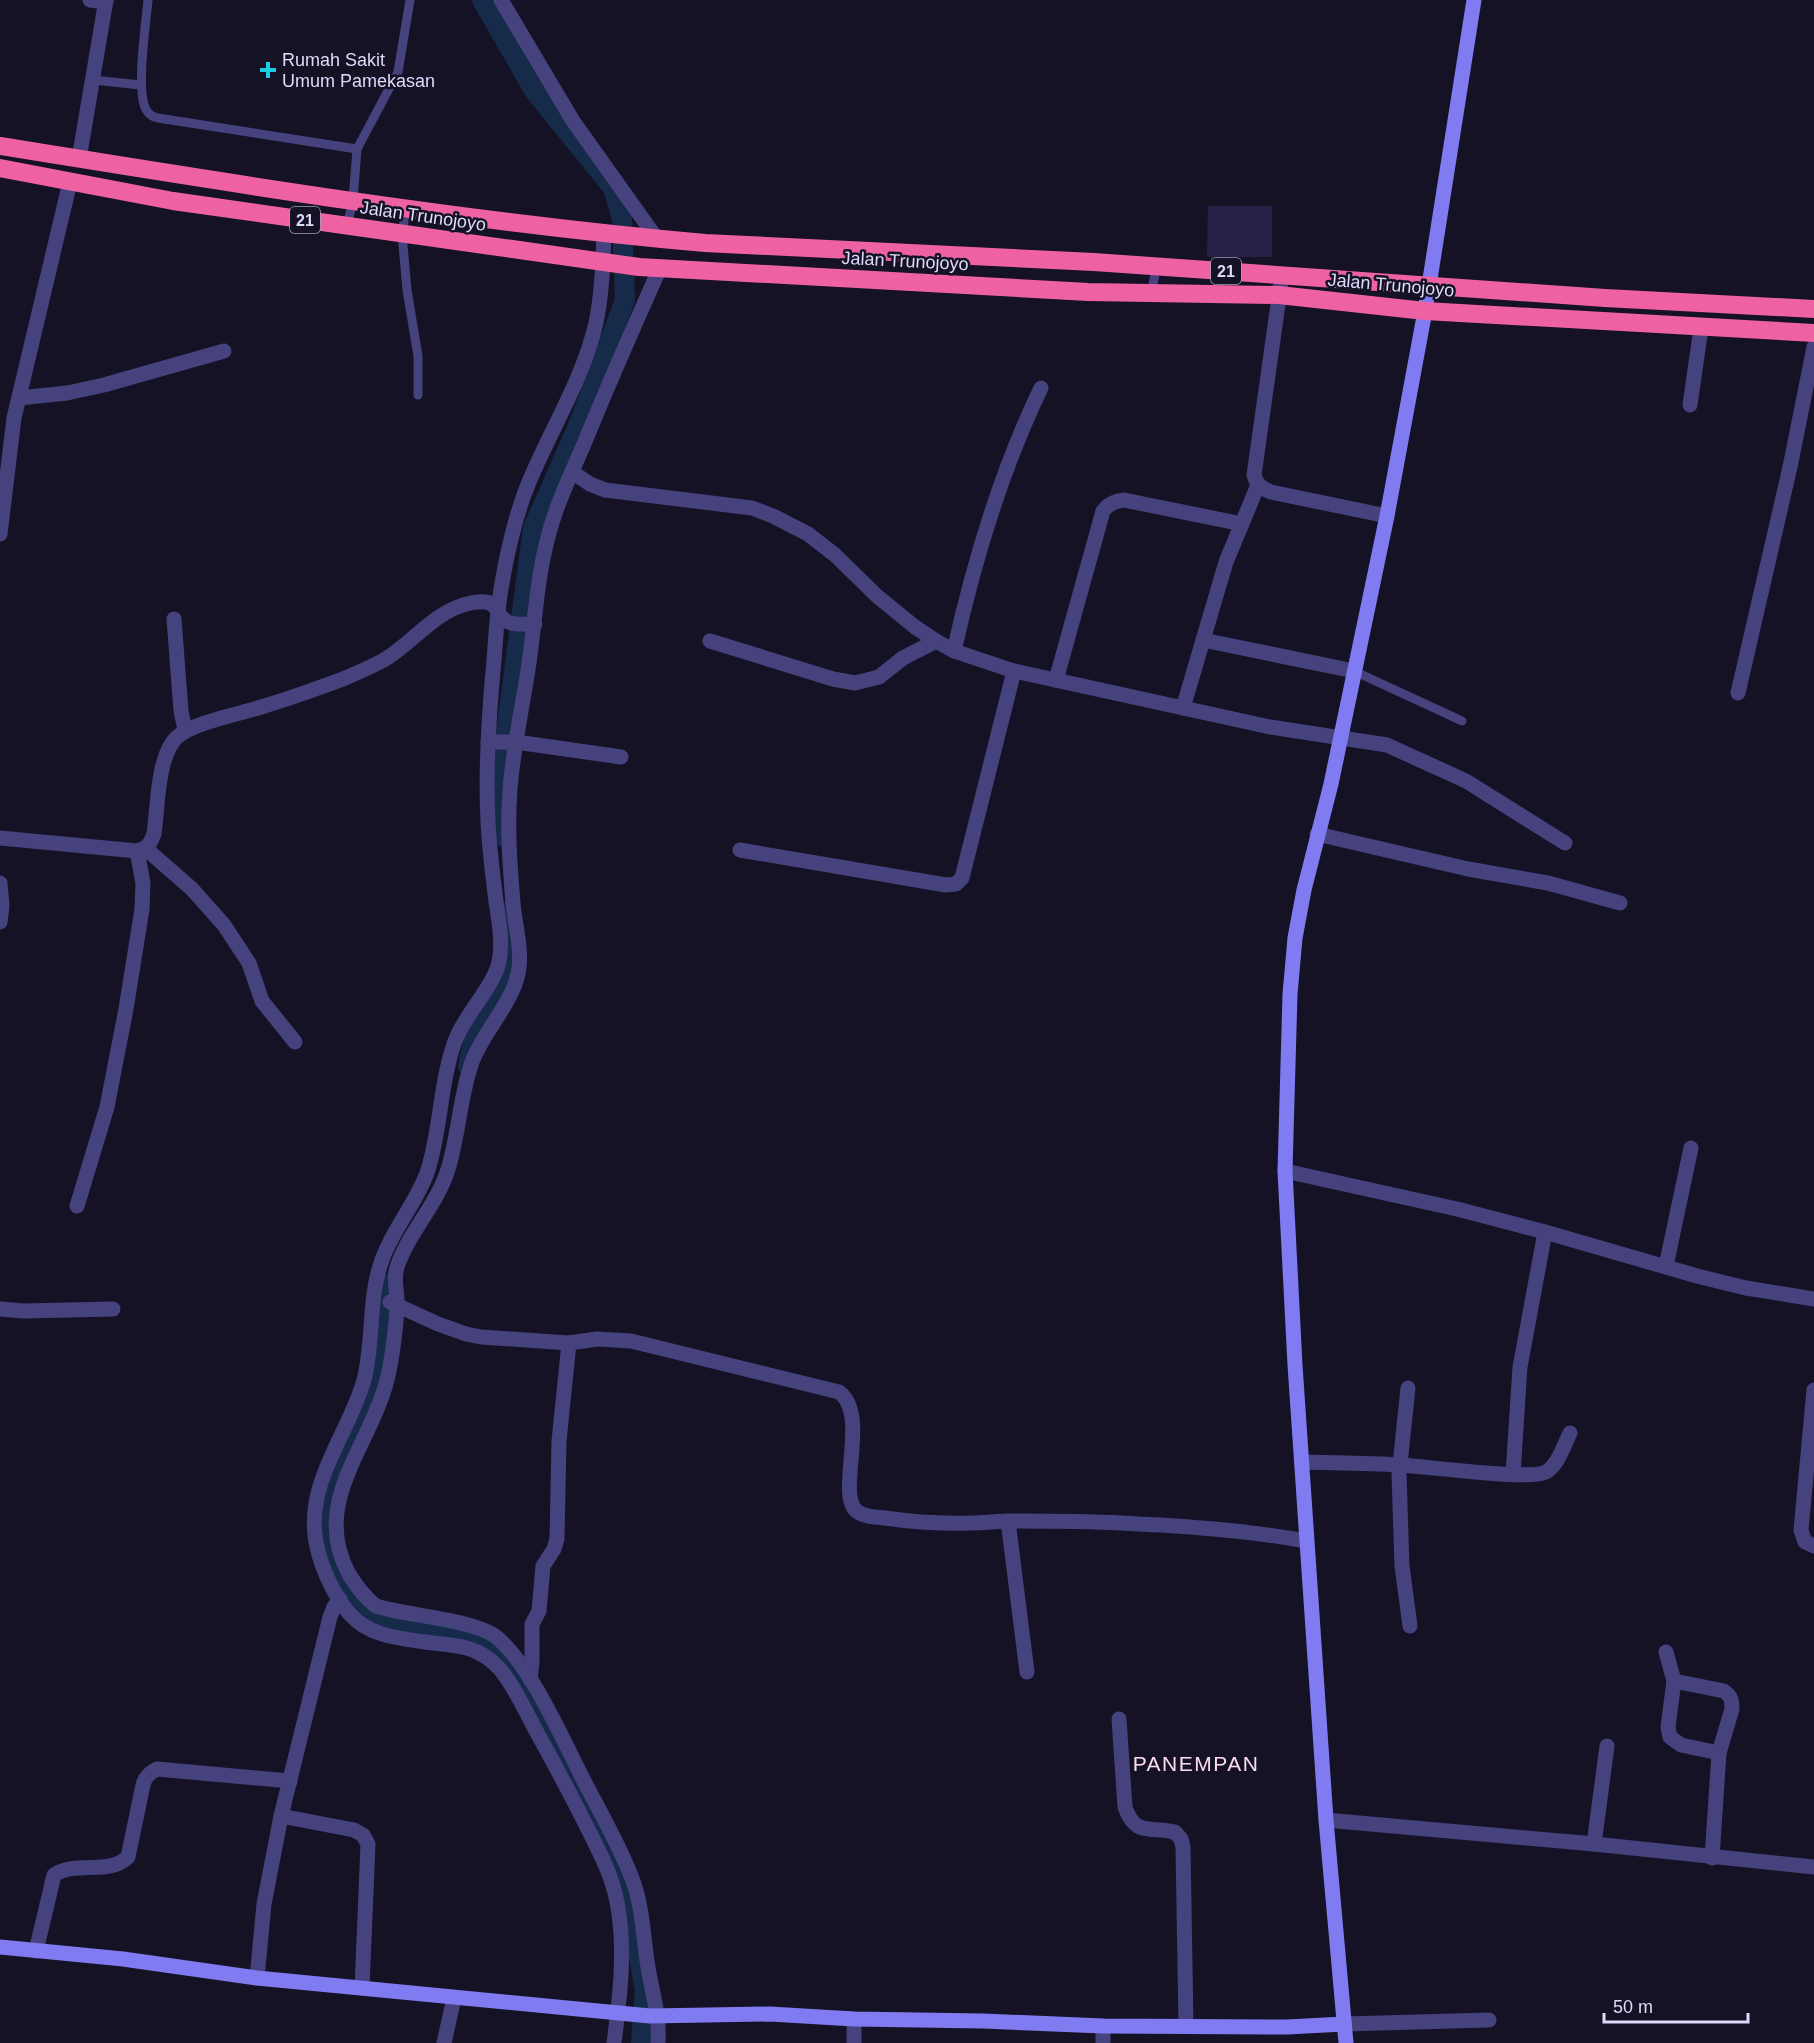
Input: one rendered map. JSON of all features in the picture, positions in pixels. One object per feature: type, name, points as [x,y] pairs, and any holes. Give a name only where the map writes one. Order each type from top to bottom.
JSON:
[{"type":"highway","name":"Jalan Trunojoyo","points":[[0,146],[406,210],[705,243],[1157,266],[1605,298],[1814,309]]},
{"type":"highway","name":"Jalan Trunojoyo","points":[[0,168],[173,201],[639,267],[1088,292],[1279,295],[1425,311],[1814,333]]},
{"type":"highway","points":[[924,282],[927,254]]},
{"type":"main road","points":[[1346,2043],[1326,1820],[1306,1541],[1285,1171],[1290,994],[1296,938],[1387,516],[1425,311],[1474,0]]},
{"type":"main road","points":[[0,1947],[123,1959],[257,1978],[654,2016],[770,2014],[854,2019],[1104,2026],[1287,2027],[1344,2024]]},
{"type":"street","points":[[79,159],[106,1],[90,0]]},
{"type":"street","points":[[501,0],[573,121],[648,237]]},
{"type":"street","points":[[0,534],[7,419],[19,398],[70,182]]},
{"type":"street","points":[[608,233],[608,264],[595,325],[588,348],[529,483],[509,544],[498,609],[489,710],[503,742],[510,788],[508,828],[519,957],[477,1024],[472,1062],[446,1178],[411,1237],[397,1267],[395,1284],[372,1330],[365,1377],[358,1398],[324,1470],[316,1499],[316,1542],[343,1587],[376,1606],[466,1624],[487,1632],[505,1645],[530,1679],[575,1783],[617,1900],[621,1927],[620,1990],[623,2014],[614,2043]]},
{"type":"street","points":[[658,2043],[640,1912],[633,1882],[575,1783],[498,1666],[465,1646],[426,1642],[371,1630],[359,1624],[351,1616],[343,1587],[343,1561],[336,1529],[337,1505],[342,1487],[387,1378],[386,1302],[378,1272],[383,1256],[429,1168],[455,1040],[502,1007],[508,973],[500,931],[488,819],[548,537],[572,472],[660,268]]},
{"type":"street","points":[[1282,276],[1254,475],[1258,485],[1270,492],[1387,516]]},
{"type":"street","points":[[1690,405],[1701,328]]},
{"type":"street","points":[[1738,693],[1790,467],[1814,347]]},
{"type":"street","points":[[19,398],[67,393],[104,385],[132,375],[224,351]]},
{"type":"street","points":[[954,651],[969,586],[1004,474],[1041,388]]},
{"type":"street","points":[[572,472],[590,484],[605,490],[752,508],[781,519],[808,534],[835,555],[877,596],[915,627],[954,651],[1014,671],[1270,727],[1387,745],[1407,752],[1466,781],[1565,843]]},
{"type":"street","points":[[1183,708],[1226,562],[1258,485]]},
{"type":"street","points":[[1056,680],[1106,507],[1115,501],[1124,500],[1242,524]]},
{"type":"street","points":[[183,721],[271,704],[366,669],[384,660],[435,620],[460,606],[484,602],[494,604],[504,620],[509,623],[530,624]]},
{"type":"street","points":[[141,849],[150,843],[154,834],[162,771],[168,749],[183,721],[174,619]]},
{"type":"street","points":[[1203,640],[1354,670]]},
{"type":"street","points":[[710,642],[833,679],[855,683],[879,677],[903,658],[936,641]]},
{"type":"street","points":[[740,850],[946,885],[958,883],[962,878],[1014,671]]},
{"type":"street","points":[[503,742],[621,757]]},
{"type":"street","points":[[1317,834],[1468,869],[1548,883],[1620,903]]},
{"type":"street","points":[[0,838],[141,849],[192,889],[224,925],[249,963],[262,1001],[295,1042]]},
{"type":"street","points":[[76,1206],[107,1107],[126,1009],[142,909],[141,849]]},
{"type":"street","points":[[0,883],[2,906],[0,922]]},
{"type":"street","points":[[1666,1266],[1691,1148]]},
{"type":"street","points":[[1285,1171],[1456,1209],[1746,1288],[1814,1299]]},
{"type":"street","points":[[1513,1474],[1520,1367],[1545,1232]]},
{"type":"street","points":[[386,1302],[466,1334],[569,1343],[597,1339],[631,1341],[839,1392],[845,1397],[852,1411],[850,1482],[852,1504],[856,1511],[866,1515],[922,1523],[1008,1521],[1122,1523],[1265,1534],[1306,1541]]},
{"type":"street","points":[[0,1309],[24,1311],[112,1309]]},
{"type":"street","points":[[530,1679],[532,1624],[539,1611],[543,1566],[554,1549],[557,1539],[559,1441],[569,1343]]},
{"type":"street","points":[[1408,1388],[1400,1505],[1402,1566],[1410,1626]]},
{"type":"street","points":[[1814,1390],[1802,1530],[1805,1542],[1814,1546]]},
{"type":"street","points":[[1302,1462],[1401,1465],[1539,1474],[1547,1471],[1554,1464],[1570,1433]]},
{"type":"street","points":[[1008,1521],[1027,1672]]},
{"type":"street","points":[[257,1978],[264,1904],[281,1816],[330,1617],[343,1587]]},
{"type":"street","points":[[1665,1652],[1674,1681],[1668,1726],[1670,1737],[1681,1745],[1719,1753]]},
{"type":"street","points":[[1674,1681],[1724,1690],[1728,1694],[1732,1709],[1719,1753],[1712,1858]]},
{"type":"street","points":[[1119,1719],[1125,1807],[1128,1818],[1137,1827],[1175,1832],[1181,1839],[1183,1847],[1186,2026]]},
{"type":"street","points":[[1594,1844],[1606,1746]]},
{"type":"street","points":[[36,1951],[54,1875],[67,1869],[114,1866],[128,1857],[143,1785],[152,1772],[157,1769],[290,1781]]},
{"type":"street","points":[[281,1816],[354,1830],[366,1838],[368,1844],[362,1988]]},
{"type":"street","points":[[1326,1820],[1594,1844],[1814,1867]]},
{"type":"street","points":[[444,2043],[454,1998]]},
{"type":"street","points":[[854,2019],[854,2043]]},
{"type":"street","points":[[1344,2024],[1489,2020]]},
{"type":"street","points":[[1103,2043],[1104,2026]]},
{"type":"lane","points":[[148,0],[141,85],[144,107],[148,114],[158,118],[357,149]]},
{"type":"lane","points":[[347,226],[353,200],[357,149],[398,72],[410,0]]},
{"type":"lane","points":[[93,80],[141,85]]},
{"type":"lane","points":[[406,210],[402,234],[407,290],[418,356],[418,395]]},
{"type":"lane","points":[[1151,293],[1157,266]]},
{"type":"lane","points":[[1354,670],[1462,721]]},
{"type":"building","points":[[1208,206],[1272,206],[1272,257],[1207,257]]},
{"type":"waterway","points":[[482,0],[535,92],[613,188],[622,219],[625,300],[580,421],[533,528],[499,784],[503,837]]},
{"type":"waterway","points":[[468,1066],[477,1024],[503,991],[512,960],[509,911]]},
{"type":"waterway","points":[[391,1283],[379,1387],[331,1497],[331,1549],[336,1575],[346,1593],[370,1616],[500,1651],[530,1691],[599,1830],[636,1940],[645,1991],[641,2043]]},
{"type":"place","name":"Rumah Sakit Umum Pamekasan","points":[[268,70]]},
{"type":"district","name":"PANEMPAN","points":[[1196,1763]]}]
